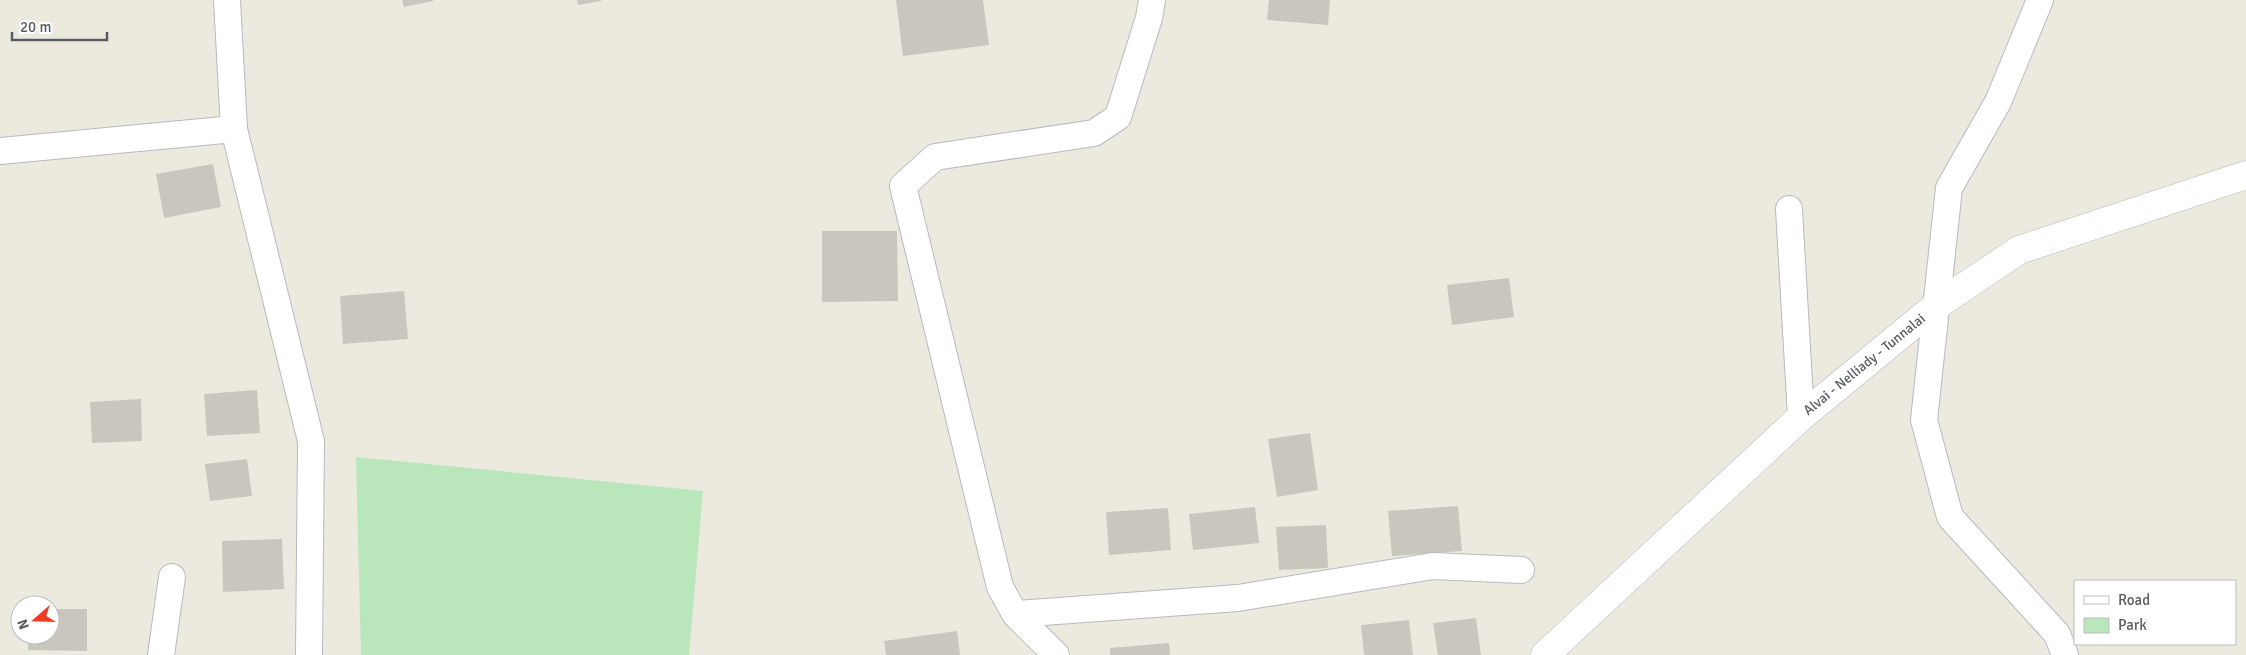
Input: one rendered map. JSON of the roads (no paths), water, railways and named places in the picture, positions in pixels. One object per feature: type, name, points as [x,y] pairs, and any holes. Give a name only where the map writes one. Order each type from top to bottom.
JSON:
[{"type":"main road","name":"Alvai - Nelliady - Tunnalai","points":[[1545,655],[1801,417],[1937,305],[2019,250],[2246,175]]},
{"type":"street","points":[[227,0],[234,129],[311,441],[310,655]]},
{"type":"street","points":[[1056,655],[1015,614],[1000,587],[903,186],[934,157],[1094,133],[1118,117],[1149,18],[1152,0]]},
{"type":"street","points":[[2040,0],[1998,102],[1949,188],[1924,420],[1950,517],[2057,634],[2065,655]]},
{"type":"street","points":[[0,151],[234,129]]},
{"type":"street","points":[[1789,209],[1801,417]]},
{"type":"street","points":[[1015,614],[1238,598],[1433,566],[1522,570]]},
{"type":"street","points":[[161,655],[172,577]]}]
